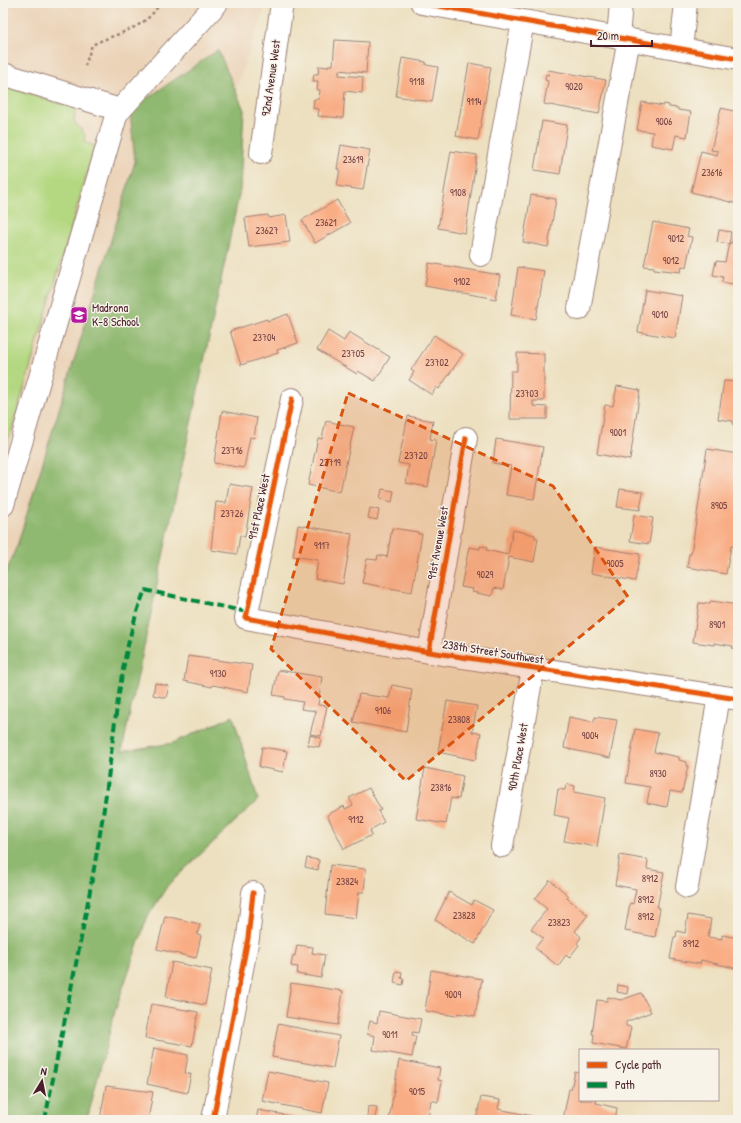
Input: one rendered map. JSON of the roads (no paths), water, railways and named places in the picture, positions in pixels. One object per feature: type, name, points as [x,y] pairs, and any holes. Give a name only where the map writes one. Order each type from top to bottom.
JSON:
[{"type":"street","points":[[3,74],[120,110],[217,3]]},
{"type":"street","name":"92nd Avenue West","points":[[261,153],[282,3]]},
{"type":"street","points":[[426,3],[738,59]]},
{"type":"street","points":[[579,309],[623,38],[621,3]]},
{"type":"street","points":[[681,49],[686,3]]},
{"type":"street","points":[[480,255],[523,21]]},
{"type":"street","points":[[3,505],[118,109]]},
{"type":"street","name":"91st Place West","points":[[246,618],[292,399]]},
{"type":"street","name":"91st Avenue West","points":[[428,652],[466,438]]},
{"type":"street","name":"238th Street Southwest","points":[[246,618],[428,652],[729,698]]},
{"type":"street","name":"90th Place West","points":[[502,846],[533,669]]},
{"type":"street","points":[[687,887],[729,698]]},
{"type":"street","points":[[214,1120],[248,938],[253,893]]},
{"type":"place","name":"Madrona K-8 School","points":[[79,315]]}]
